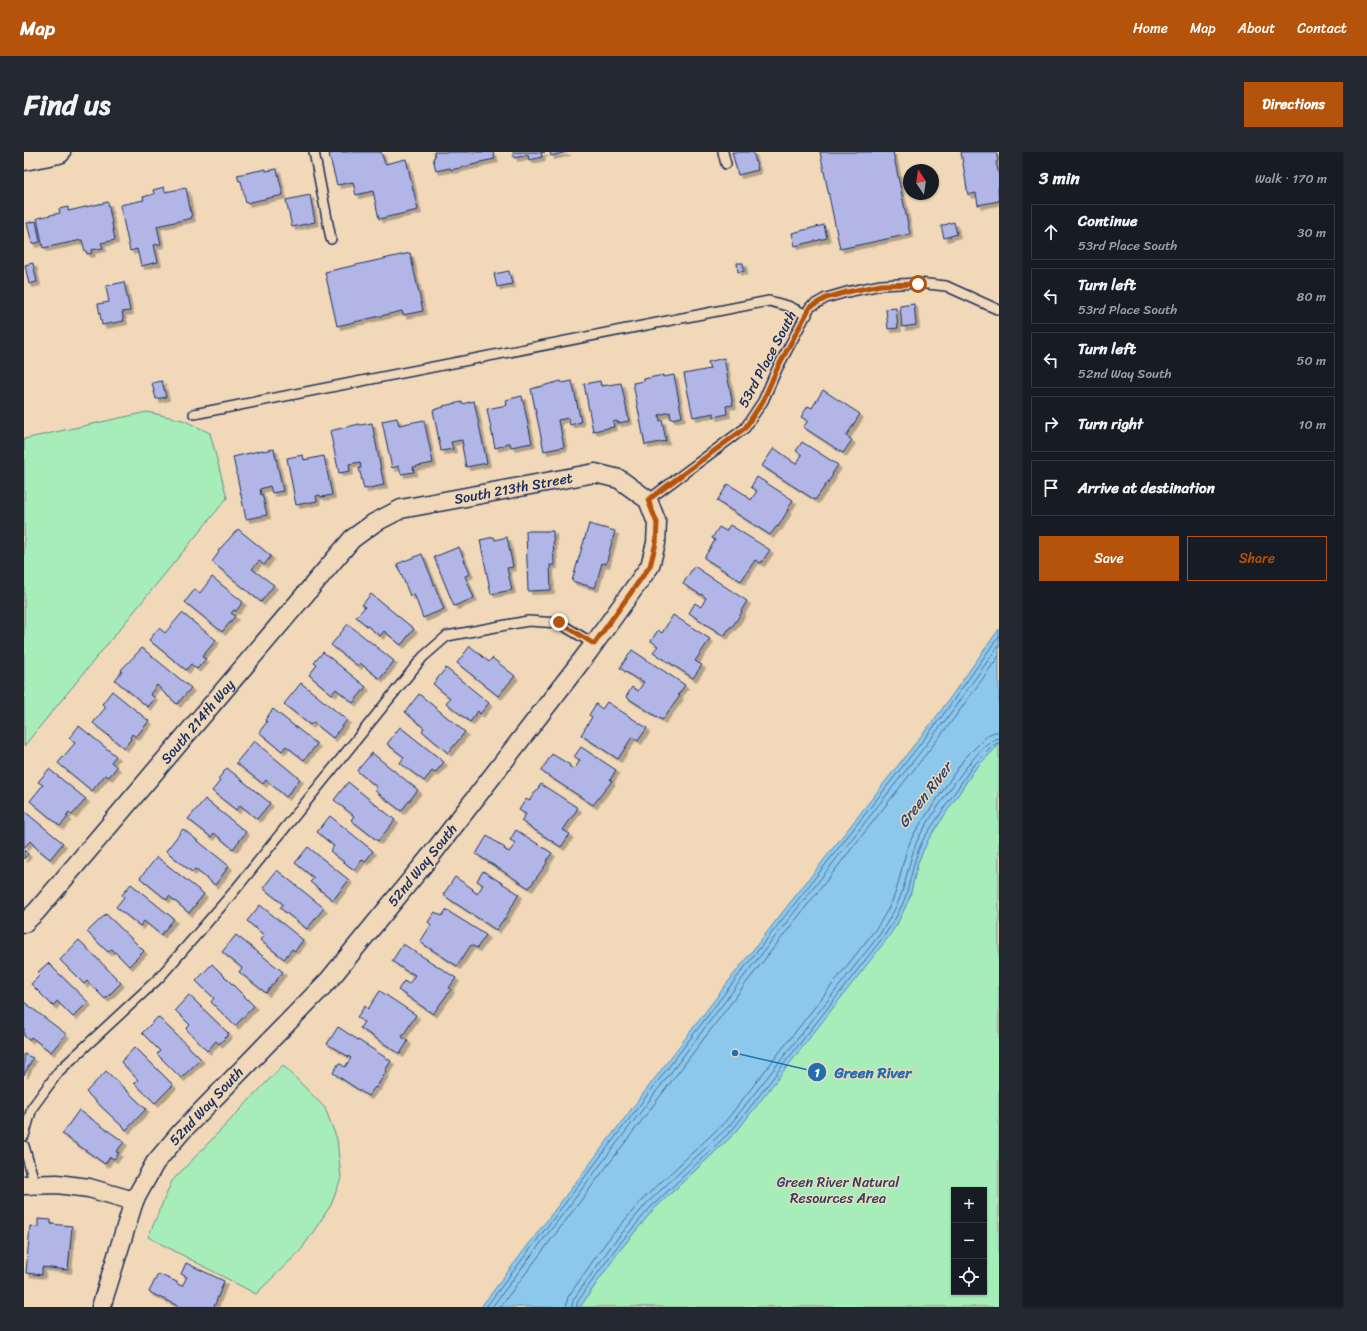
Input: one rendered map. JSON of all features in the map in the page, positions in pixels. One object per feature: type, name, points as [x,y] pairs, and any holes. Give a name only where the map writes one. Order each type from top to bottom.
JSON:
[{"type":"main road","points":[[24,159],[59,152]]},
{"type":"street","name":"South 213th Street","points":[[374,523],[401,509],[595,473],[619,479],[648,500]]},
{"type":"street","name":"52nd Way South","points":[[101,1307],[134,1201],[154,1163],[182,1131],[329,980],[433,854],[594,644],[650,566],[656,543],[657,523],[648,500]]},
{"type":"street","name":"South 214th Way","points":[[24,923],[41,906],[352,539],[374,523]]},
{"type":"street","points":[[30,1185],[57,1184],[89,1188],[134,1201]]},
{"type":"lane","points":[[314,152],[331,240]]},
{"type":"lane","points":[[723,152],[726,164]]},
{"type":"lane","name":"53rd Place South","points":[[648,500],[745,428],[763,401],[777,369],[810,307],[826,298],[881,285],[918,284],[946,286],[999,310]]},
{"type":"lane","points":[[194,414],[769,300],[788,306],[807,315]]},
{"type":"lane","points":[[24,1136],[32,1108],[59,1071],[159,978],[231,895],[423,657],[447,636],[528,621],[559,622],[594,644]]},
{"type":"lane","points":[[24,1146],[30,1185]]},
{"type":"green space","points":[[147,412],[183,420],[210,433],[227,498],[24,746],[24,439]]},
{"type":"green space","name":"Green River Natural Resources Area","points":[[999,745],[999,1307],[580,1307],[619,1251],[653,1210],[736,1132],[897,924],[910,896],[918,862],[928,840],[975,769]]},
{"type":"green space","points":[[283,1065],[325,1108],[337,1139],[341,1178],[331,1205],[301,1250],[256,1294],[148,1237],[172,1181]]},
{"type":"water","points":[[999,629],[999,745],[975,769],[928,840],[918,862],[910,896],[897,924],[887,939],[736,1132],[653,1210],[619,1251],[580,1307],[481,1307],[738,969],[940,712]]},
{"type":"building","points":[[338,152],[381,152],[385,164],[406,159],[418,210],[379,219],[373,191],[356,195],[353,182],[337,185],[329,154]]},
{"type":"building","points":[[434,152],[493,152],[495,159],[451,170],[450,168],[436,171],[433,158],[435,157]]},
{"type":"building","points":[[513,152],[545,152],[541,153],[542,157],[529,160],[528,155],[514,158]]},
{"type":"building","points":[[550,152],[567,152],[551,156]]},
{"type":"building","points":[[732,152],[753,152],[758,170],[738,175]]},
{"type":"building","points":[[820,152],[893,152],[910,234],[840,249]]},
{"type":"building","points":[[961,152],[996,152],[998,161],[996,162],[999,175],[999,201],[978,205],[976,193],[968,195]]},
{"type":"building","points":[[266,169],[266,171],[277,169],[283,195],[246,203],[241,181],[239,181],[237,175]]},
{"type":"building","points":[[164,187],[165,192],[186,188],[192,218],[157,226],[161,244],[154,245],[158,262],[141,266],[137,249],[130,251],[120,205],[144,200],[143,197],[154,194],[153,190]]},
{"type":"building","points":[[310,195],[315,222],[292,227],[286,200]]},
{"type":"building","points":[[108,202],[115,240],[101,243],[103,248],[91,250],[92,253],[87,254],[82,240],[43,248],[37,218],[60,213],[59,209],[68,207],[68,211]]},
{"type":"building","points":[[36,221],[40,242],[32,244],[27,223]]},
{"type":"building","points":[[954,222],[957,234],[944,238],[941,226]]},
{"type":"building","points":[[824,225],[827,238],[795,246],[792,233]]},
{"type":"building","points":[[410,253],[423,311],[403,315],[402,311],[337,326],[325,272]]},
{"type":"building","points":[[33,263],[37,282],[29,284],[25,265]]},
{"type":"building","points":[[737,263],[743,263],[744,271],[738,272]]},
{"type":"building","points":[[509,271],[512,284],[497,287],[494,274]]},
{"type":"building","points":[[124,282],[130,311],[122,312],[124,321],[102,325],[98,304],[109,302],[106,286]]},
{"type":"building","points":[[914,304],[916,325],[902,327],[900,306]]},
{"type":"building","points":[[896,308],[898,328],[888,329],[886,309]]},
{"type":"building","points":[[724,358],[733,405],[726,406],[727,414],[714,417],[714,413],[693,417],[684,374],[710,369],[708,362]]},
{"type":"building","points":[[663,375],[663,377],[674,375],[682,417],[671,419],[670,412],[659,415],[660,421],[662,420],[666,441],[645,445],[633,383]]},
{"type":"building","points":[[162,381],[166,397],[156,399],[152,383]]},
{"type":"building","points":[[561,381],[562,383],[572,381],[581,422],[570,425],[568,418],[558,420],[564,447],[544,451],[531,389]]},
{"type":"building","points":[[600,381],[601,386],[621,383],[629,421],[618,423],[617,421],[613,422],[614,427],[593,431],[584,384]]},
{"type":"building","points":[[823,390],[860,414],[846,436],[852,440],[843,453],[803,427],[808,421],[801,417],[808,406],[812,408]]},
{"type":"building","points":[[522,396],[532,443],[511,447],[510,443],[506,443],[506,445],[495,448],[487,409],[507,405],[506,400]]},
{"type":"building","points":[[474,401],[487,463],[466,467],[462,440],[451,442],[453,449],[441,451],[433,410],[444,407],[443,406]]},
{"type":"building","points":[[397,418],[399,425],[424,420],[433,463],[413,467],[414,472],[401,474],[399,466],[392,468],[382,421]]},
{"type":"building","points":[[372,423],[384,485],[364,489],[359,468],[361,468],[360,462],[349,464],[350,471],[339,473],[330,431],[359,424]]},
{"type":"building","points":[[802,442],[838,465],[832,474],[833,475],[815,500],[762,466],[774,448],[796,464],[802,455],[796,451]]},
{"type":"building","points":[[274,449],[283,491],[272,493],[270,486],[260,489],[267,515],[246,519],[233,457]]},
{"type":"building","points":[[303,455],[304,460],[324,456],[332,495],[321,497],[320,495],[316,496],[317,501],[296,505],[287,458]]},
{"type":"building","points":[[757,477],[793,500],[778,527],[777,526],[770,535],[717,501],[728,484],[746,495],[751,500],[757,491],[751,487]]},
{"type":"building","points":[[589,524],[615,531],[606,564],[602,563],[595,588],[572,581]]},
{"type":"building","points":[[730,525],[770,550],[761,563],[755,560],[741,581],[704,558],[715,540],[712,538],[719,527],[726,531]]},
{"type":"building","points":[[238,529],[271,556],[264,565],[259,561],[252,569],[274,585],[261,602],[212,562],[219,552],[218,551]]},
{"type":"building","points":[[526,531],[553,531],[554,565],[550,565],[551,590],[528,591]]},
{"type":"building","points":[[494,537],[495,540],[507,537],[513,567],[507,568],[512,590],[491,594],[480,540]]},
{"type":"building","points":[[459,547],[470,574],[465,576],[474,598],[454,606],[434,557]]},
{"type":"building","points":[[422,554],[444,609],[423,618],[414,594],[410,596],[397,564]]},
{"type":"building","points":[[694,566],[747,601],[741,611],[742,612],[724,636],[689,613],[695,603],[701,607],[706,598],[683,584]]},
{"type":"building","points":[[212,577],[243,602],[236,611],[234,610],[231,613],[235,616],[222,632],[185,602],[195,589],[200,593]]},
{"type":"building","points":[[371,594],[414,629],[401,645],[384,631],[380,636],[356,617],[365,607],[362,605]]},
{"type":"building","points":[[182,613],[216,640],[202,657],[206,659],[197,669],[191,664],[186,670],[149,640],[159,628],[165,633]]},
{"type":"building","points":[[673,615],[710,639],[695,661],[702,665],[693,678],[653,652],[658,646],[651,641],[658,630],[662,633]]},
{"type":"building","points":[[348,624],[394,661],[380,679],[360,663],[358,666],[331,645]]},
{"type":"building","points":[[470,646],[489,662],[492,658],[515,676],[498,696],[457,663]]},
{"type":"building","points":[[142,648],[191,688],[177,704],[157,685],[150,694],[155,698],[148,707],[115,680],[122,671],[121,670]]},
{"type":"building","points":[[632,650],[685,685],[678,695],[680,696],[662,720],[626,697],[632,687],[638,691],[644,682],[639,679],[638,680],[620,668]]},
{"type":"building","points":[[323,652],[366,687],[353,703],[336,689],[332,694],[309,675],[317,665],[314,663]]},
{"type":"building","points":[[446,668],[489,703],[480,714],[478,711],[470,722],[446,703],[450,698],[433,684]]},
{"type":"building","points":[[301,683],[347,720],[333,738],[313,722],[310,725],[284,704]]},
{"type":"building","points":[[112,691],[149,721],[136,737],[132,734],[131,739],[124,748],[93,723],[106,707],[102,704]]},
{"type":"building","points":[[419,694],[465,732],[448,753],[422,731],[424,728],[405,712]]},
{"type":"building","points":[[607,702],[647,728],[638,741],[632,737],[618,759],[581,735],[592,717],[589,715],[596,704],[602,709]]},
{"type":"building","points":[[273,709],[317,744],[304,760],[286,746],[282,751],[259,732],[267,722],[265,720]]},
{"type":"building","points":[[79,726],[116,756],[111,762],[117,767],[109,777],[105,775],[92,791],[58,763],[75,743],[69,738]]},
{"type":"building","points":[[400,727],[444,762],[435,773],[432,771],[424,781],[400,763],[404,757],[387,744]]},
{"type":"building","points":[[254,741],[300,779],[286,797],[266,780],[263,784],[236,763]]},
{"type":"building","points":[[581,747],[616,770],[610,780],[612,781],[593,805],[541,771],[552,754],[570,765],[569,766],[574,770],[580,760],[574,757]]},
{"type":"building","points":[[372,753],[418,790],[401,811],[374,790],[377,787],[357,771]]},
{"type":"building","points":[[227,768],[270,803],[257,819],[240,805],[236,810],[212,791],[220,781],[218,779]]},
{"type":"building","points":[[49,769],[86,799],[72,815],[69,812],[66,816],[68,817],[60,826],[30,801],[43,785],[38,782]]},
{"type":"building","points":[[348,782],[395,820],[378,841],[351,820],[354,816],[334,800]]},
{"type":"building","points":[[541,784],[578,808],[563,830],[570,834],[561,847],[521,821],[526,814],[519,810],[526,799],[529,801]]},
{"type":"building","points":[[205,799],[246,832],[233,849],[214,833],[211,837],[188,819]]},
{"type":"building","points":[[24,811],[63,843],[50,859],[30,841],[24,848]]},
{"type":"building","points":[[330,816],[373,851],[365,862],[362,860],[354,870],[330,851],[334,846],[317,832]]},
{"type":"building","points":[[183,829],[229,866],[215,885],[195,869],[192,872],[166,851]]},
{"type":"building","points":[[516,830],[552,853],[546,862],[547,863],[529,888],[476,854],[487,836],[509,852],[516,843],[510,840]]},
{"type":"building","points":[[308,847],[349,880],[333,900],[310,882],[314,878],[295,863]]},
{"type":"building","points":[[24,850],[28,854],[24,859]]},
{"type":"building","points":[[157,857],[204,894],[189,913],[169,896],[167,900],[140,878]]},
{"type":"building","points":[[277,870],[324,908],[307,929],[280,908],[283,904],[263,888]]},
{"type":"building","points":[[483,871],[519,894],[504,920],[496,930],[443,895],[455,877],[473,889],[472,890],[477,894],[483,885],[477,881]]},
{"type":"building","points":[[131,884],[174,919],[161,935],[144,921],[140,926],[116,907],[124,897],[122,895]]},
{"type":"building","points":[[260,905],[303,940],[295,951],[292,949],[284,959],[260,940],[264,935],[247,921]]},
{"type":"building","points":[[446,910],[486,935],[477,948],[471,945],[457,966],[420,942],[431,925],[428,922],[435,912],[442,916]]},
{"type":"building","points":[[106,914],[144,951],[129,966],[112,949],[108,952],[87,932]]},
{"type":"building","points":[[236,935],[283,972],[266,993],[239,972],[242,968],[222,952]]},
{"type":"building","points":[[79,940],[121,983],[105,999],[87,981],[84,984],[60,960]]},
{"type":"building","points":[[403,944],[456,978],[449,988],[451,989],[433,1014],[398,990],[404,981],[409,984],[415,975],[410,972],[409,973],[392,961]]},
{"type":"building","points":[[48,963],[88,1002],[73,1017],[57,1001],[53,1006],[31,984],[40,975],[38,972]]},
{"type":"building","points":[[212,964],[254,1006],[235,1026],[211,1002],[214,998],[196,981]]},
{"type":"building","points":[[380,991],[416,1015],[402,1037],[408,1041],[400,1054],[360,1028],[364,1022],[357,1017],[365,1006],[368,1009]]},
{"type":"building","points":[[189,995],[229,1034],[219,1044],[216,1041],[207,1051],[186,1029],[190,1025],[175,1010]]},
{"type":"building","points":[[24,1002],[66,1034],[51,1052],[31,1037],[29,1040],[24,1036]]},
{"type":"building","points":[[158,1017],[201,1059],[181,1078],[157,1054],[160,1051],[142,1033]]},
{"type":"building","points":[[338,1027],[391,1061],[376,1088],[375,1087],[368,1096],[333,1073],[339,1063],[345,1067],[351,1058],[327,1044]]},
{"type":"building","points":[[135,1047],[173,1085],[155,1103],[134,1083],[138,1080],[121,1062]]},
{"type":"building","points":[[24,1054],[33,1058],[24,1075]]},
{"type":"building","points":[[106,1071],[146,1109],[126,1130],[86,1092]]},
{"type":"building","points":[[79,1110],[124,1142],[116,1152],[119,1153],[114,1159],[110,1157],[105,1164],[62,1134]]},
{"type":"building","points":[[38,1219],[51,1220],[51,1224],[72,1226],[68,1270],[42,1267],[42,1275],[26,1273],[30,1226],[38,1227]]},
{"type":"building","points":[[186,1263],[224,1281],[214,1307],[180,1307],[149,1292],[158,1274],[177,1282],[177,1284],[182,1286],[187,1277],[181,1274]]},
{"type":"place","name":"Green River","points":[[735,1053]]},
{"type":"route","points":[[559,622],[594,644],[650,566],[656,543],[657,523],[648,500],[745,428],[763,401],[777,369],[810,307],[826,298],[847,292],[881,285],[918,284]]}]
